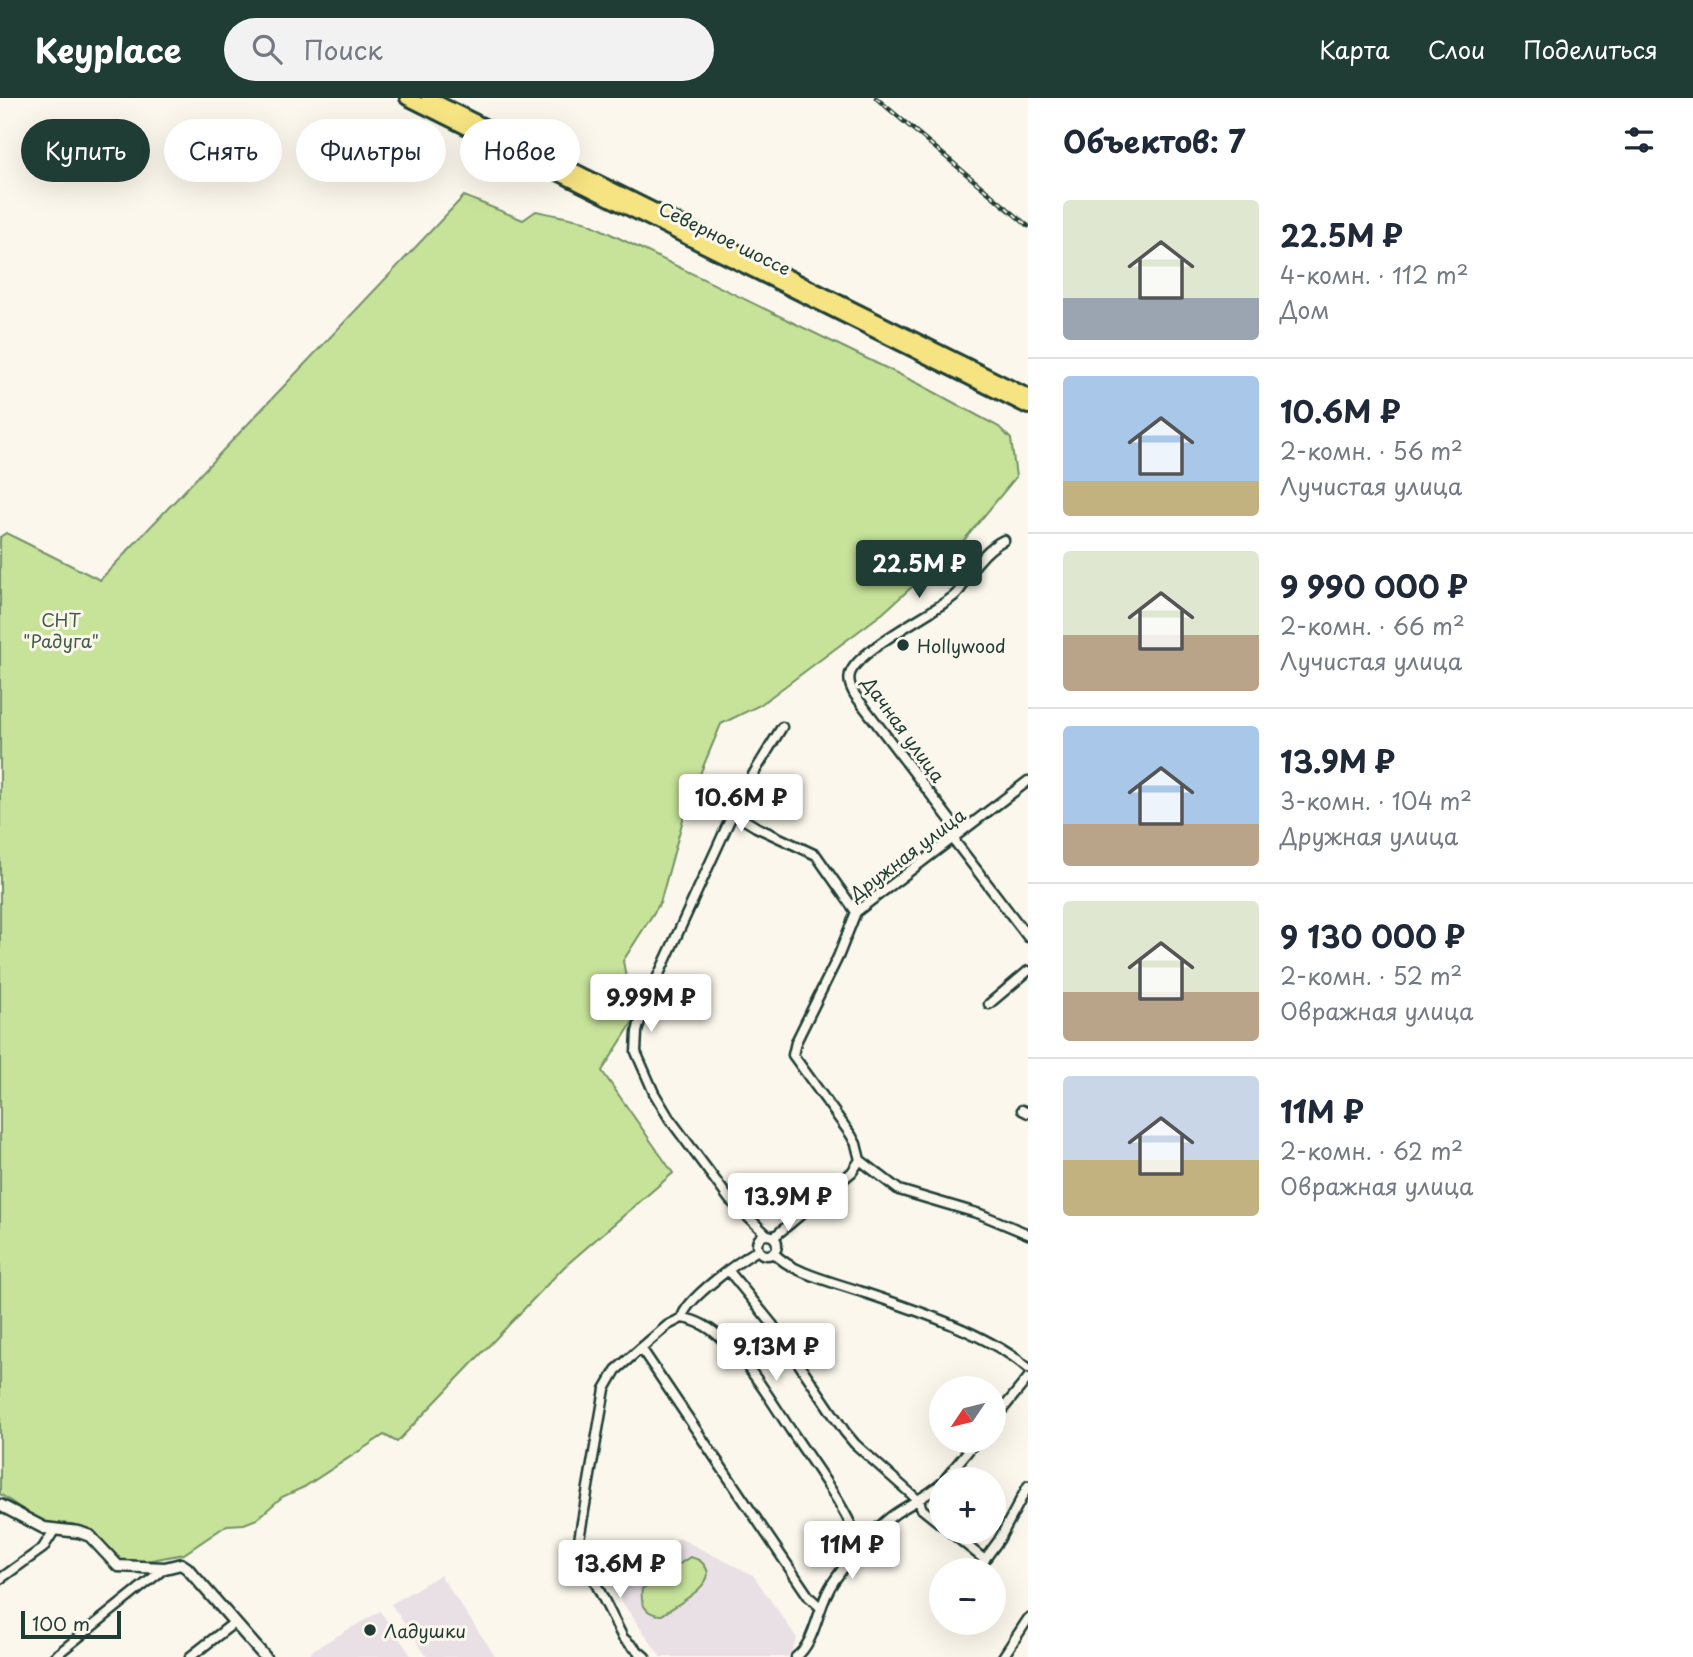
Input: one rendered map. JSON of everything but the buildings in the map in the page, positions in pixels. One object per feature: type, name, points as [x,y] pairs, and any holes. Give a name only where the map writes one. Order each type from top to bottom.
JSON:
[{"type":"main road","name":"Северное шоссе","points":[[407,98],[1028,407]]},
{"type":"main road","name":"Северное шоссе","points":[[428,98],[1028,396]]},
{"type":"street","name":"Дачная улица","points":[[1004,540],[993,547],[972,570],[954,596],[902,627],[859,662],[849,676],[855,695],[954,825],[956,843],[1028,937]]},
{"type":"street","points":[[782,727],[733,813],[643,1009],[637,1032],[636,1052],[647,1081],[669,1118],[730,1200],[771,1236],[777,1245],[774,1252],[765,1255],[756,1245],[759,1239],[771,1236],[852,1172],[860,1160],[899,1189],[980,1213],[1028,1234]]},
{"type":"street","name":"Дружная улица","points":[[860,1160],[851,1135],[793,1055],[796,1042],[838,957],[856,912],[1028,781]]},
{"type":"street","points":[[733,813],[756,827],[816,855],[856,912]]},
{"type":"street","points":[[989,1004],[1028,971]]},
{"type":"street","points":[[682,1318],[687,1306],[728,1270],[758,1250]]},
{"type":"street","points":[[774,1252],[779,1258],[806,1273],[931,1316],[989,1344],[1028,1368]]},
{"type":"street","points":[[728,1270],[772,1324],[850,1438],[919,1501],[922,1509],[929,1515]]},
{"type":"street","points":[[645,1657],[623,1638],[577,1551],[605,1389],[612,1375],[668,1325],[682,1318],[695,1321],[722,1339],[745,1363],[844,1508],[861,1548]]},
{"type":"street","points":[[641,1348],[809,1597],[819,1606]]},
{"type":"street","points":[[1006,1405],[1027,1380]]},
{"type":"street","points":[[955,1467],[966,1453]]},
{"type":"street","points":[[986,1558],[1028,1486]]},
{"type":"street","points":[[796,1657],[810,1640],[819,1606],[834,1580],[890,1518],[929,1493]]},
{"type":"street","points":[[0,1505],[35,1524],[90,1536],[118,1566],[164,1568],[181,1564],[265,1657]]},
{"type":"street","points":[[0,1579],[43,1548],[55,1529]]},
{"type":"street","points":[[965,1544],[983,1558]]},
{"type":"street","points":[[54,1657],[164,1568]]},
{"type":"street","points":[[1003,1657],[1028,1619]]},
{"type":"street","points":[[190,1657],[235,1622]]},
{"type":"shaded area","points":[[679,1538],[753,1575],[797,1638],[790,1654],[786,1657],[661,1657],[609,1584]]},
{"type":"shaded area","points":[[440,1575],[496,1657],[427,1657],[391,1604]]},
{"type":"shaded area","name":"Ладушки","points":[[380,1611],[412,1657],[308,1657],[313,1650]]},
{"type":"green space","name":"СНТ \"Радуга\"","points":[[464,196],[523,220],[536,211],[584,221],[921,385],[999,427],[1011,439],[1016,477],[965,539],[883,613],[760,705],[721,724],[687,805],[660,903],[623,961],[634,1020],[602,1071],[673,1173],[564,1267],[397,1442],[384,1435],[304,1487],[282,1497],[257,1519],[244,1524],[227,1525],[184,1554],[135,1563],[118,1562],[99,1540],[83,1528],[72,1524],[43,1523],[0,1494],[0,537],[6,533],[100,580]]},
{"type":"green space","points":[[690,1557],[700,1561],[707,1570],[705,1583],[662,1615],[648,1611],[643,1604],[642,1589]]},
{"type":"railway","points":[[876,98],[1028,226]]},
{"type":"place","name":"Hollywood","points":[[903,645]]},
{"type":"place","name":"Ладушки","points":[[370,1630]]}]
